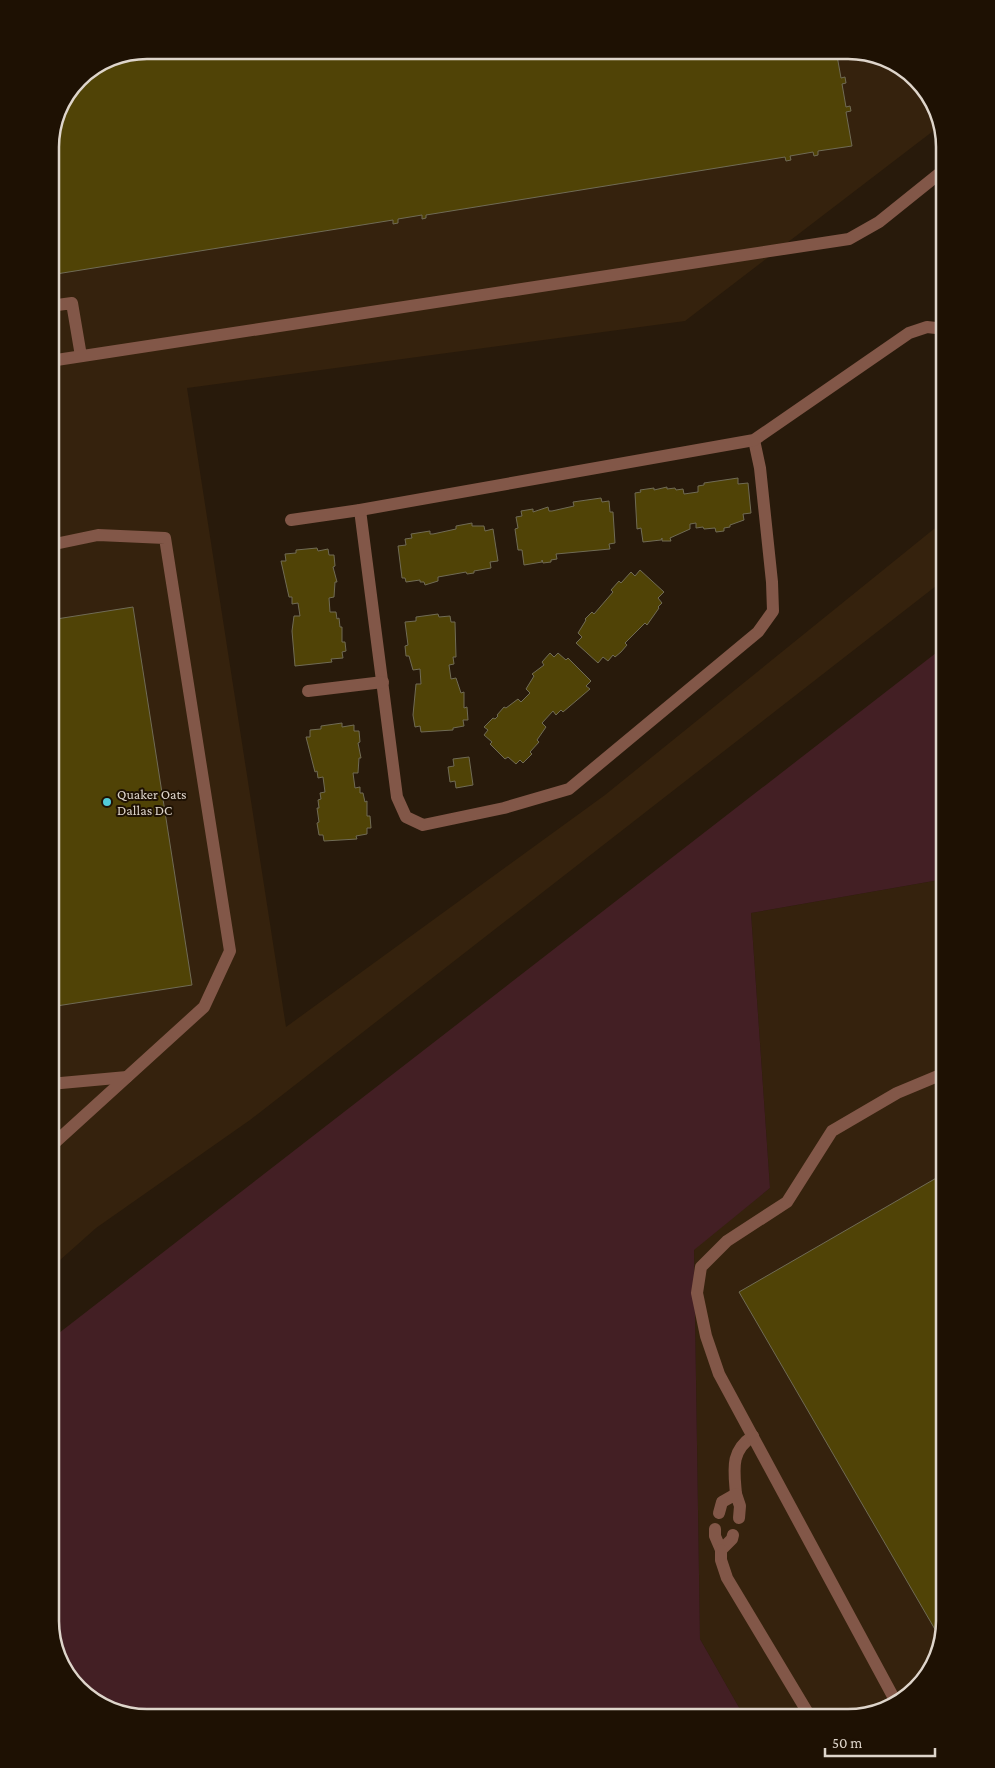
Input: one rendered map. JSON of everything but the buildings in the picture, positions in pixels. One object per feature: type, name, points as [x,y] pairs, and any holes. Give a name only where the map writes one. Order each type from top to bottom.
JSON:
[{"type":"lane","points":[[59,360],[849,239],[879,222],[936,176]]},
{"type":"lane","points":[[59,305],[72,303],[81,356]]},
{"type":"lane","points":[[291,520],[360,510],[754,440],[910,333],[927,327],[936,328]]},
{"type":"lane","points":[[360,510],[397,796],[406,817],[423,825],[504,808],[569,789],[758,632],[773,611],[772,582],[760,468],[754,440]]},
{"type":"lane","points":[[59,543],[98,534],[165,538],[230,951],[204,1007],[59,1139]]},
{"type":"lane","points":[[308,691],[382,682]]},
{"type":"lane","points":[[59,1083],[127,1077]]},
{"type":"lane","points":[[893,1696],[719,1374],[706,1336],[697,1293],[702,1267],[727,1241],[786,1202],[832,1131],[897,1093],[936,1077]]},
{"type":"lane","points":[[739,1518],[740,1506],[736,1494],[734,1462],[742,1443],[753,1436]]},
{"type":"lane","points":[[719,1513],[722,1502],[736,1494]]},
{"type":"lane","points":[[715,1529],[715,1536],[721,1550],[721,1560],[727,1578],[806,1709]]},
{"type":"lane","points":[[721,1550],[732,1539],[733,1535]]},
{"type":"shaded area","points":[[137,59],[141,59],[866,60],[877,63],[897,74],[914,89],[930,113],[935,129],[685,321],[187,388],[286,1027],[605,795],[936,527],[936,586],[250,1120],[96,1228],[59,1261],[59,141],[61,130]]},
{"type":"shaded area","points":[[936,653],[936,881],[751,913],[770,1188],[694,1250],[700,1639],[740,1709],[141,1709],[118,1705],[108,1700],[89,1687],[77,1675],[65,1655],[60,1639],[59,1333]]},
{"type":"shaded area","points":[[936,881],[935,1639],[932,1650],[921,1670],[906,1687],[882,1703],[866,1708],[740,1709],[700,1639],[694,1249],[770,1188],[751,913]]},
{"type":"place","name":"Quaker Oats Dallas DC","points":[[107,802]]}]
